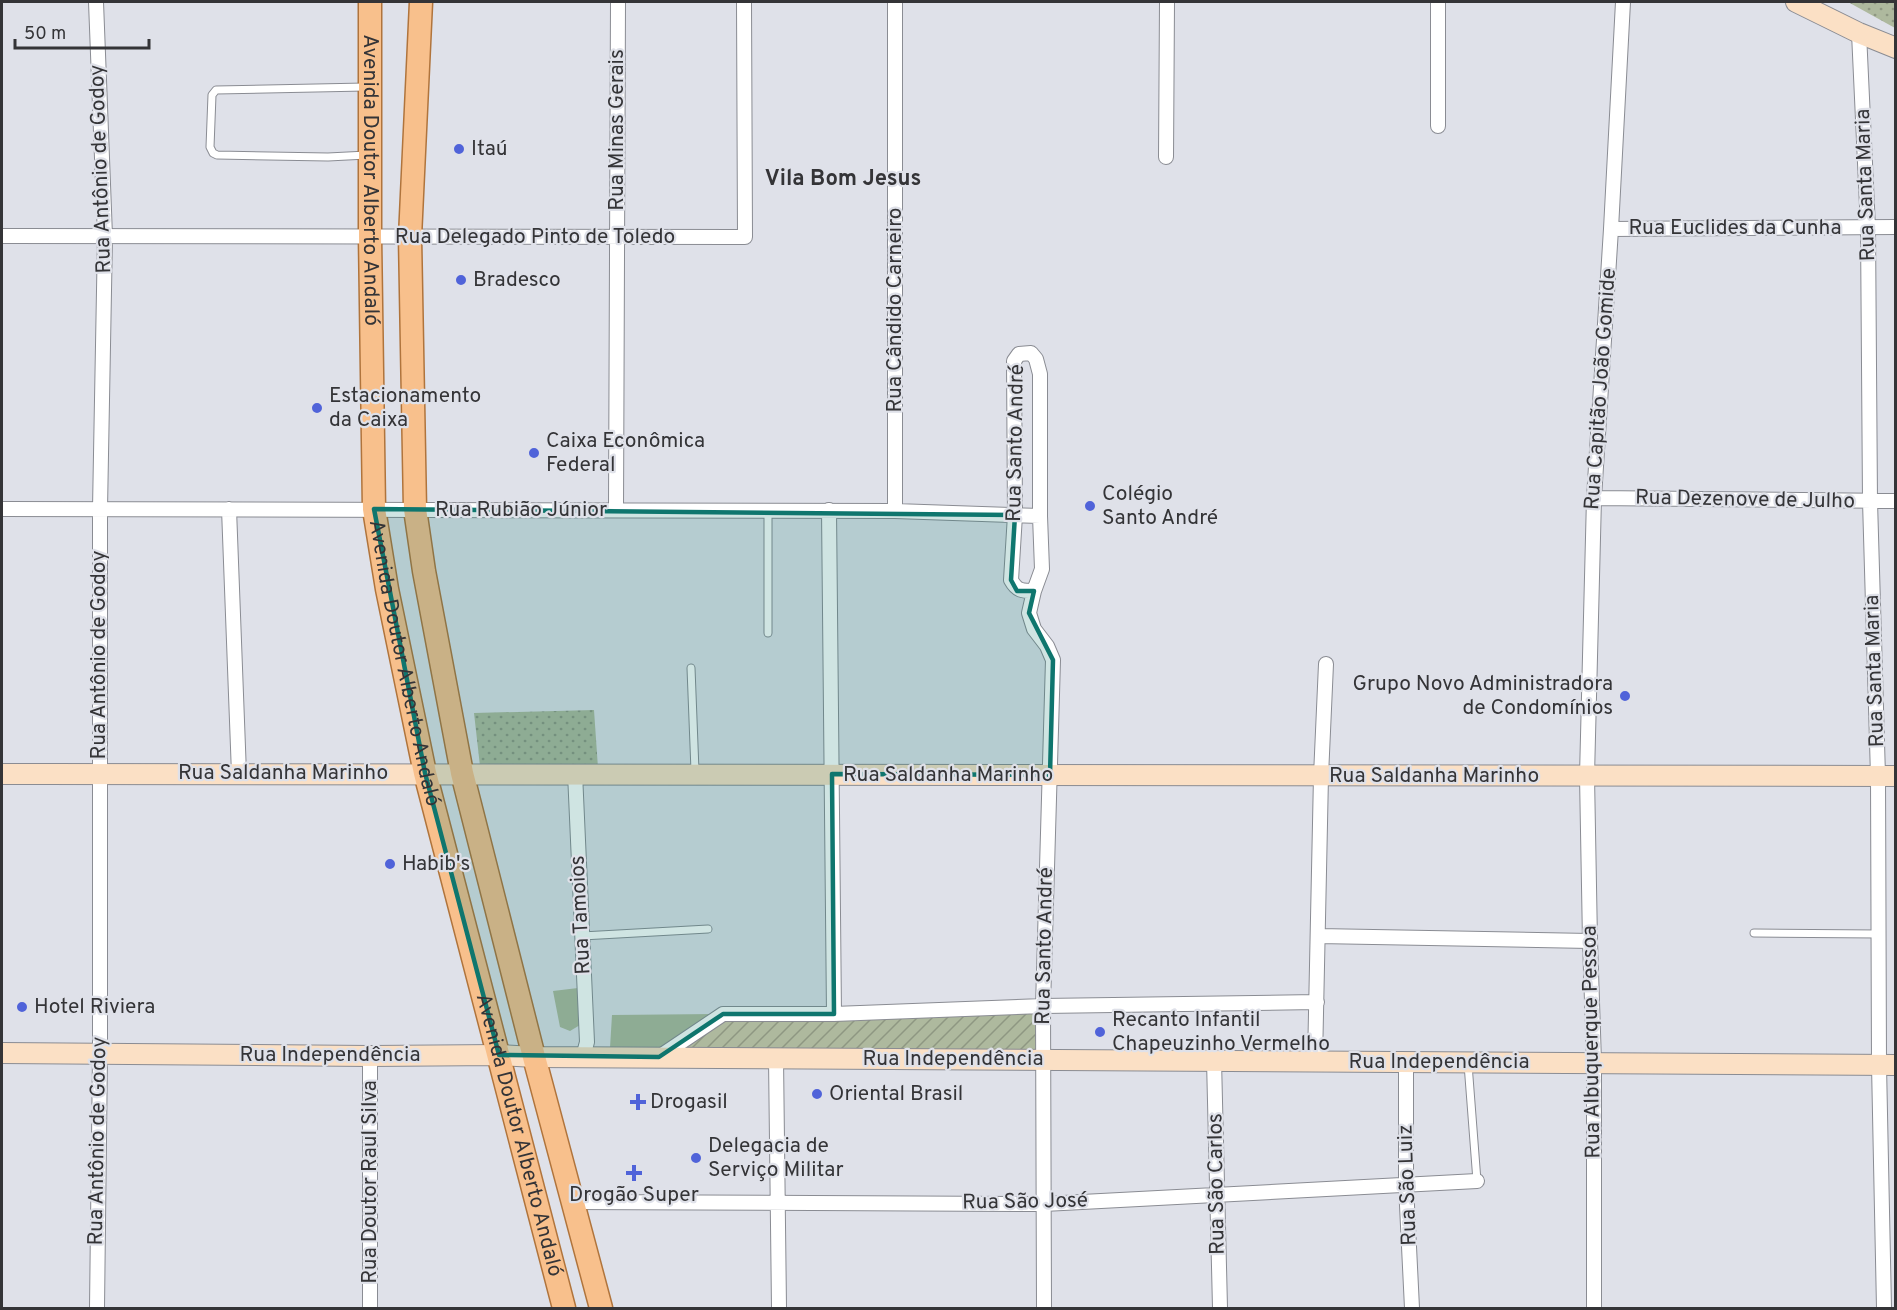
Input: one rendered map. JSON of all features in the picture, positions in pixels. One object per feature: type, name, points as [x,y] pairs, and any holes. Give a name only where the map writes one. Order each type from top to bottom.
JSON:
[{"type":"main road","name":"Avenida Doutor Alberto Andaló","points":[[370,2],[370,236],[374,509],[387,589],[425,773],[564,1308]]},
{"type":"main road","name":"Avenida Doutor Alberto Andaló","points":[[421,2],[410,237],[415,509],[424,571],[462,773],[601,1308]]},
{"type":"street","name":"Rua Antônio de Godoy","points":[[96,2],[105,236],[100,509],[97,1308]]},
{"type":"street","name":"Rua Minas Gerais","points":[[616,510],[618,2]]},
{"type":"street","name":"Rua Delegado Pinto de Toledo","points":[[2,236],[745,237],[744,2]]},
{"type":"street","name":"Rua Cândido Carneiro","points":[[895,2],[895,511]]},
{"type":"street","points":[[1166,157],[1167,2]]},
{"type":"street","points":[[1438,2],[1438,126]]},
{"type":"street","name":"Rua Capitão João Gomide","points":[[1587,776],[1594,498],[1623,2]]},
{"type":"street","points":[[1796,2],[1859,33],[1896,48]]},
{"type":"street","name":"Rua Santa Maria","points":[[1859,33],[1868,228],[1870,501],[1887,776],[1878,934],[1887,1065],[1884,1308]]},
{"type":"street","name":"Rua Euclides da Cunha","points":[[1611,229],[1896,227]]},
{"type":"street","name":"Rua Santo André","points":[[1034,591],[1021,591],[1015,588],[1011,580],[1015,515],[1014,361],[1019,354],[1031,353],[1036,359],[1040,374],[1042,569],[1029,613],[1034,628],[1047,646],[1053,660],[1043,1006],[1044,1308]]},
{"type":"street","points":[[1014,426],[1040,429]]},
{"type":"street","points":[[1015,479],[1040,479]]},
{"type":"street","name":"Rua Dezenove de Julho","points":[[1594,498],[1896,501]]},
{"type":"street","name":"Rua Rubião Júnior","points":[[2,509],[829,510],[1040,516]]},
{"type":"street","points":[[230,509],[239,774]]},
{"type":"street","points":[[829,510],[834,1014]]},
{"type":"street","points":[[1315,1061],[1321,776],[1326,664]]},
{"type":"street","name":"Rua Tamoios","points":[[575,773],[587,1042],[583,1057]]},
{"type":"street","name":"Rua Saldanha Marinho","points":[[2,774],[1887,776]]},
{"type":"street","name":"Rua Albuquerque Pessoa","points":[[1587,776],[1594,1062],[1594,1308]]},
{"type":"street","points":[[1318,936],[1590,941]]},
{"type":"street","points":[[659,1057],[723,1014],[834,1014],[1043,1006],[1317,1002]]},
{"type":"street","name":"Rua Independência","points":[[2,1053],[370,1056],[499,1054],[534,1057],[1887,1065]]},
{"type":"street","name":"Rua Doutor Raul Silva","points":[[370,1056],[370,1308]]},
{"type":"street","points":[[776,1058],[779,1308]]},
{"type":"street","name":"Rua São Carlos","points":[[1214,1060],[1220,1308]]},
{"type":"street","name":"Rua São Luiz","points":[[1406,1062],[1406,1185],[1412,1308]]},
{"type":"street","name":"Rua São José","points":[[572,1202],[1044,1204],[1477,1181]]},
{"type":"lane","points":[[370,87],[216,90],[212,95],[210,147],[217,155],[328,157],[370,155]]},
{"type":"lane","points":[[768,510],[768,633]]},
{"type":"lane","points":[[691,668],[695,774]]},
{"type":"lane","points":[[582,936],[708,929]]},
{"type":"lane","points":[[1754,933],[1878,934]]},
{"type":"lane","points":[[1468,1062],[1477,1181]]},
{"type":"highlighted area","points":[[374,509],[1015,515],[1011,580],[1017,591],[1034,591],[1029,613],[1053,660],[1050,775],[832,774],[834,1014],[723,1014],[659,1057],[499,1055],[425,773]]},
{"type":"green space","points":[[1848,2],[1895,2],[1895,28]]},
{"type":"green space","points":[[594,710],[598,768],[480,766],[474,713]]},
{"type":"green space","points":[[578,988],[580,1025],[570,1031],[560,1027],[553,991]]},
{"type":"green space","points":[[1042,1011],[1044,1053],[671,1053],[722,1019]]},
{"type":"green space","points":[[715,1014],[661,1048],[610,1048],[612,1015]]},
{"type":"place","name":"Itaú","points":[[459,149]]},
{"type":"place","name":"Bradesco","points":[[461,280]]},
{"type":"place","name":"Estacionamento da Caixa","points":[[317,408]]},
{"type":"place","name":"Caixa Econômica Federal","points":[[534,453]]},
{"type":"place","name":"Colégio Santo André","points":[[1090,506]]},
{"type":"place","name":"Grupo Novo Administradora de Condomínios","points":[[1625,696]]},
{"type":"place","name":"Habib's","points":[[390,864]]},
{"type":"place","name":"Hotel Riviera","points":[[22,1007]]},
{"type":"place","name":"Recanto Infantil Chapeuzinho Vermelho","points":[[1100,1032]]},
{"type":"place","name":"Oriental Brasil","points":[[817,1094]]},
{"type":"place","name":"Drogasil","points":[[638,1102]]},
{"type":"place","name":"Delegacia de Serviço Militar","points":[[696,1158]]},
{"type":"place","name":"Drogão Super","points":[[634,1173]]},
{"type":"district","name":"Vila Bom Jesus","points":[[843,179]]}]
